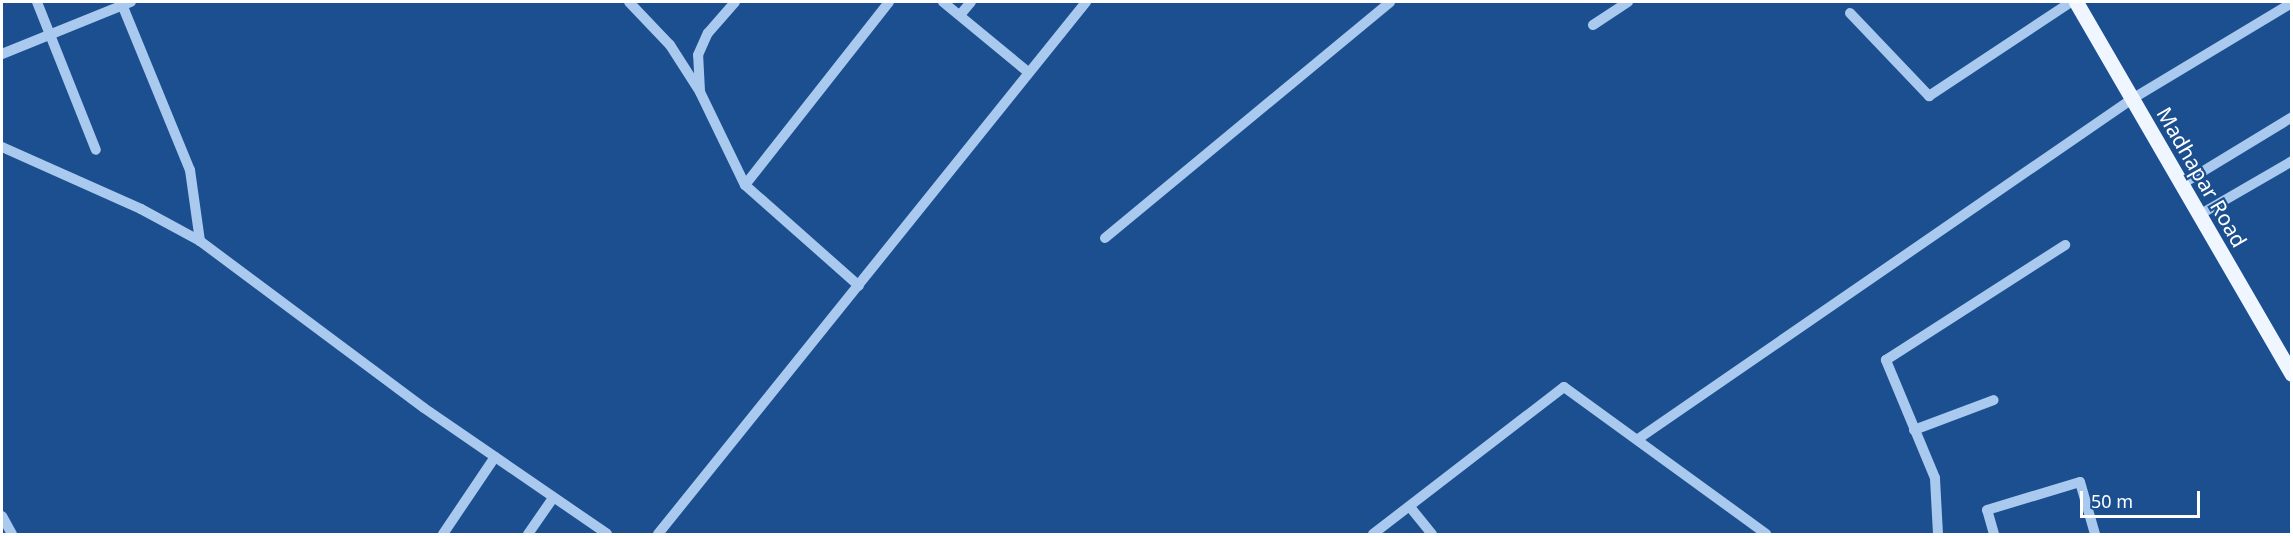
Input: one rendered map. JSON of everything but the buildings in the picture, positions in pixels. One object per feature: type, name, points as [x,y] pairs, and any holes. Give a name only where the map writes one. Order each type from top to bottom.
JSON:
[{"type":"main road","name":"Madhapar Road","points":[[2076,2],[2292,374]]},
{"type":"street","points":[[37,2],[96,150]]},
{"type":"street","points":[[629,2],[670,45],[700,92],[746,185],[859,286]]},
{"type":"street","points":[[700,92],[698,55],[708,33],[735,2]]},
{"type":"street","points":[[746,185],[889,2]]},
{"type":"street","points":[[943,2],[1028,72]]},
{"type":"street","points":[[960,15],[970,2]]},
{"type":"street","points":[[658,534],[1086,2]]},
{"type":"street","points":[[1105,238],[1390,2]]},
{"type":"street","points":[[1593,25],[1628,2]]},
{"type":"street","points":[[1850,13],[1929,96],[2071,2]]},
{"type":"street","points":[[2,54],[125,3],[190,170],[200,241]]},
{"type":"street","points":[[1638,439],[2132,99],[2292,3]]},
{"type":"street","points":[[2182,184],[2292,117]]},
{"type":"street","points":[[2,147],[141,209],[200,241],[495,457],[607,534]]},
{"type":"street","points":[[2199,215],[2292,161]]},
{"type":"street","points":[[1938,534],[1935,478],[1886,360],[2065,245]]},
{"type":"street","points":[[1373,534],[1564,387],[1767,534]]},
{"type":"street","points":[[1914,430],[1994,400]]},
{"type":"street","points":[[443,534],[495,457]]},
{"type":"street","points":[[1994,534],[1987,510],[2080,482],[2095,534]]},
{"type":"street","points":[[528,534],[553,498]]},
{"type":"street","points":[[1410,507],[1431,534]]},
{"type":"street","points":[[2,516],[12,534]]}]
